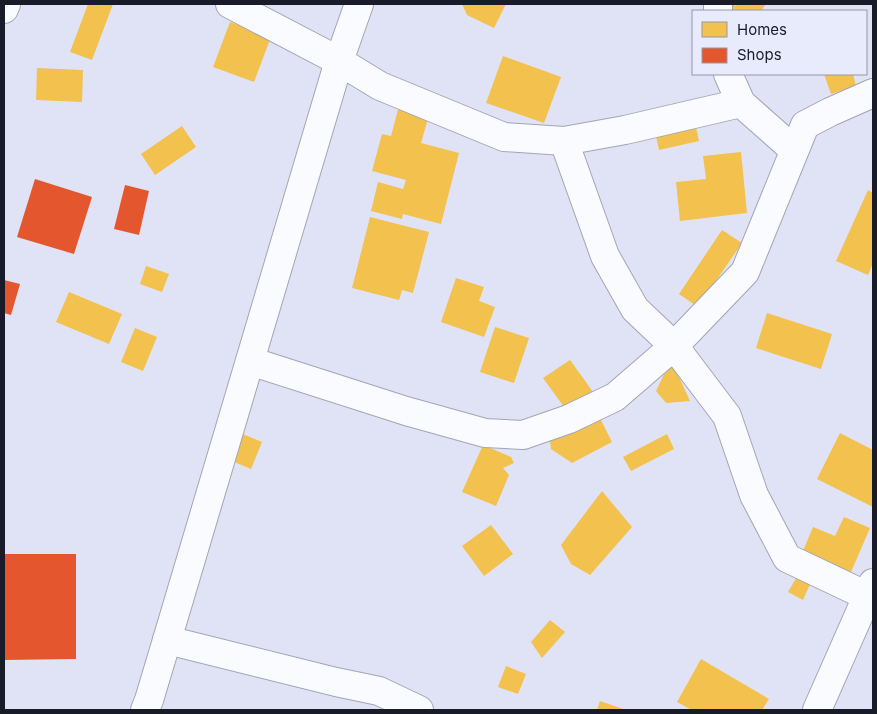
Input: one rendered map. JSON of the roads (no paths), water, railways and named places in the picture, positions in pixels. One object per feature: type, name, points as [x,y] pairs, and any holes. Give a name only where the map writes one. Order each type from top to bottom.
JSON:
[{"type":"street","points":[[4,9],[6,4]]},
{"type":"street","points":[[230,4],[339,61],[380,86],[504,137],[564,141],[625,130],[741,103]]},
{"type":"street","points":[[145,710],[168,640],[339,61],[359,4]]},
{"type":"street","points":[[728,75],[741,103],[794,150]]},
{"type":"street","points":[[250,361],[406,411],[485,433],[523,435],[570,419],[615,397],[674,346],[745,272],[805,125],[873,93]]},
{"type":"street","points":[[564,141],[605,256],[636,309],[674,346],[727,416],[754,495],[787,558],[870,590],[817,710]]},
{"type":"street","points":[[168,640],[326,680],[379,691],[419,710]]}]
